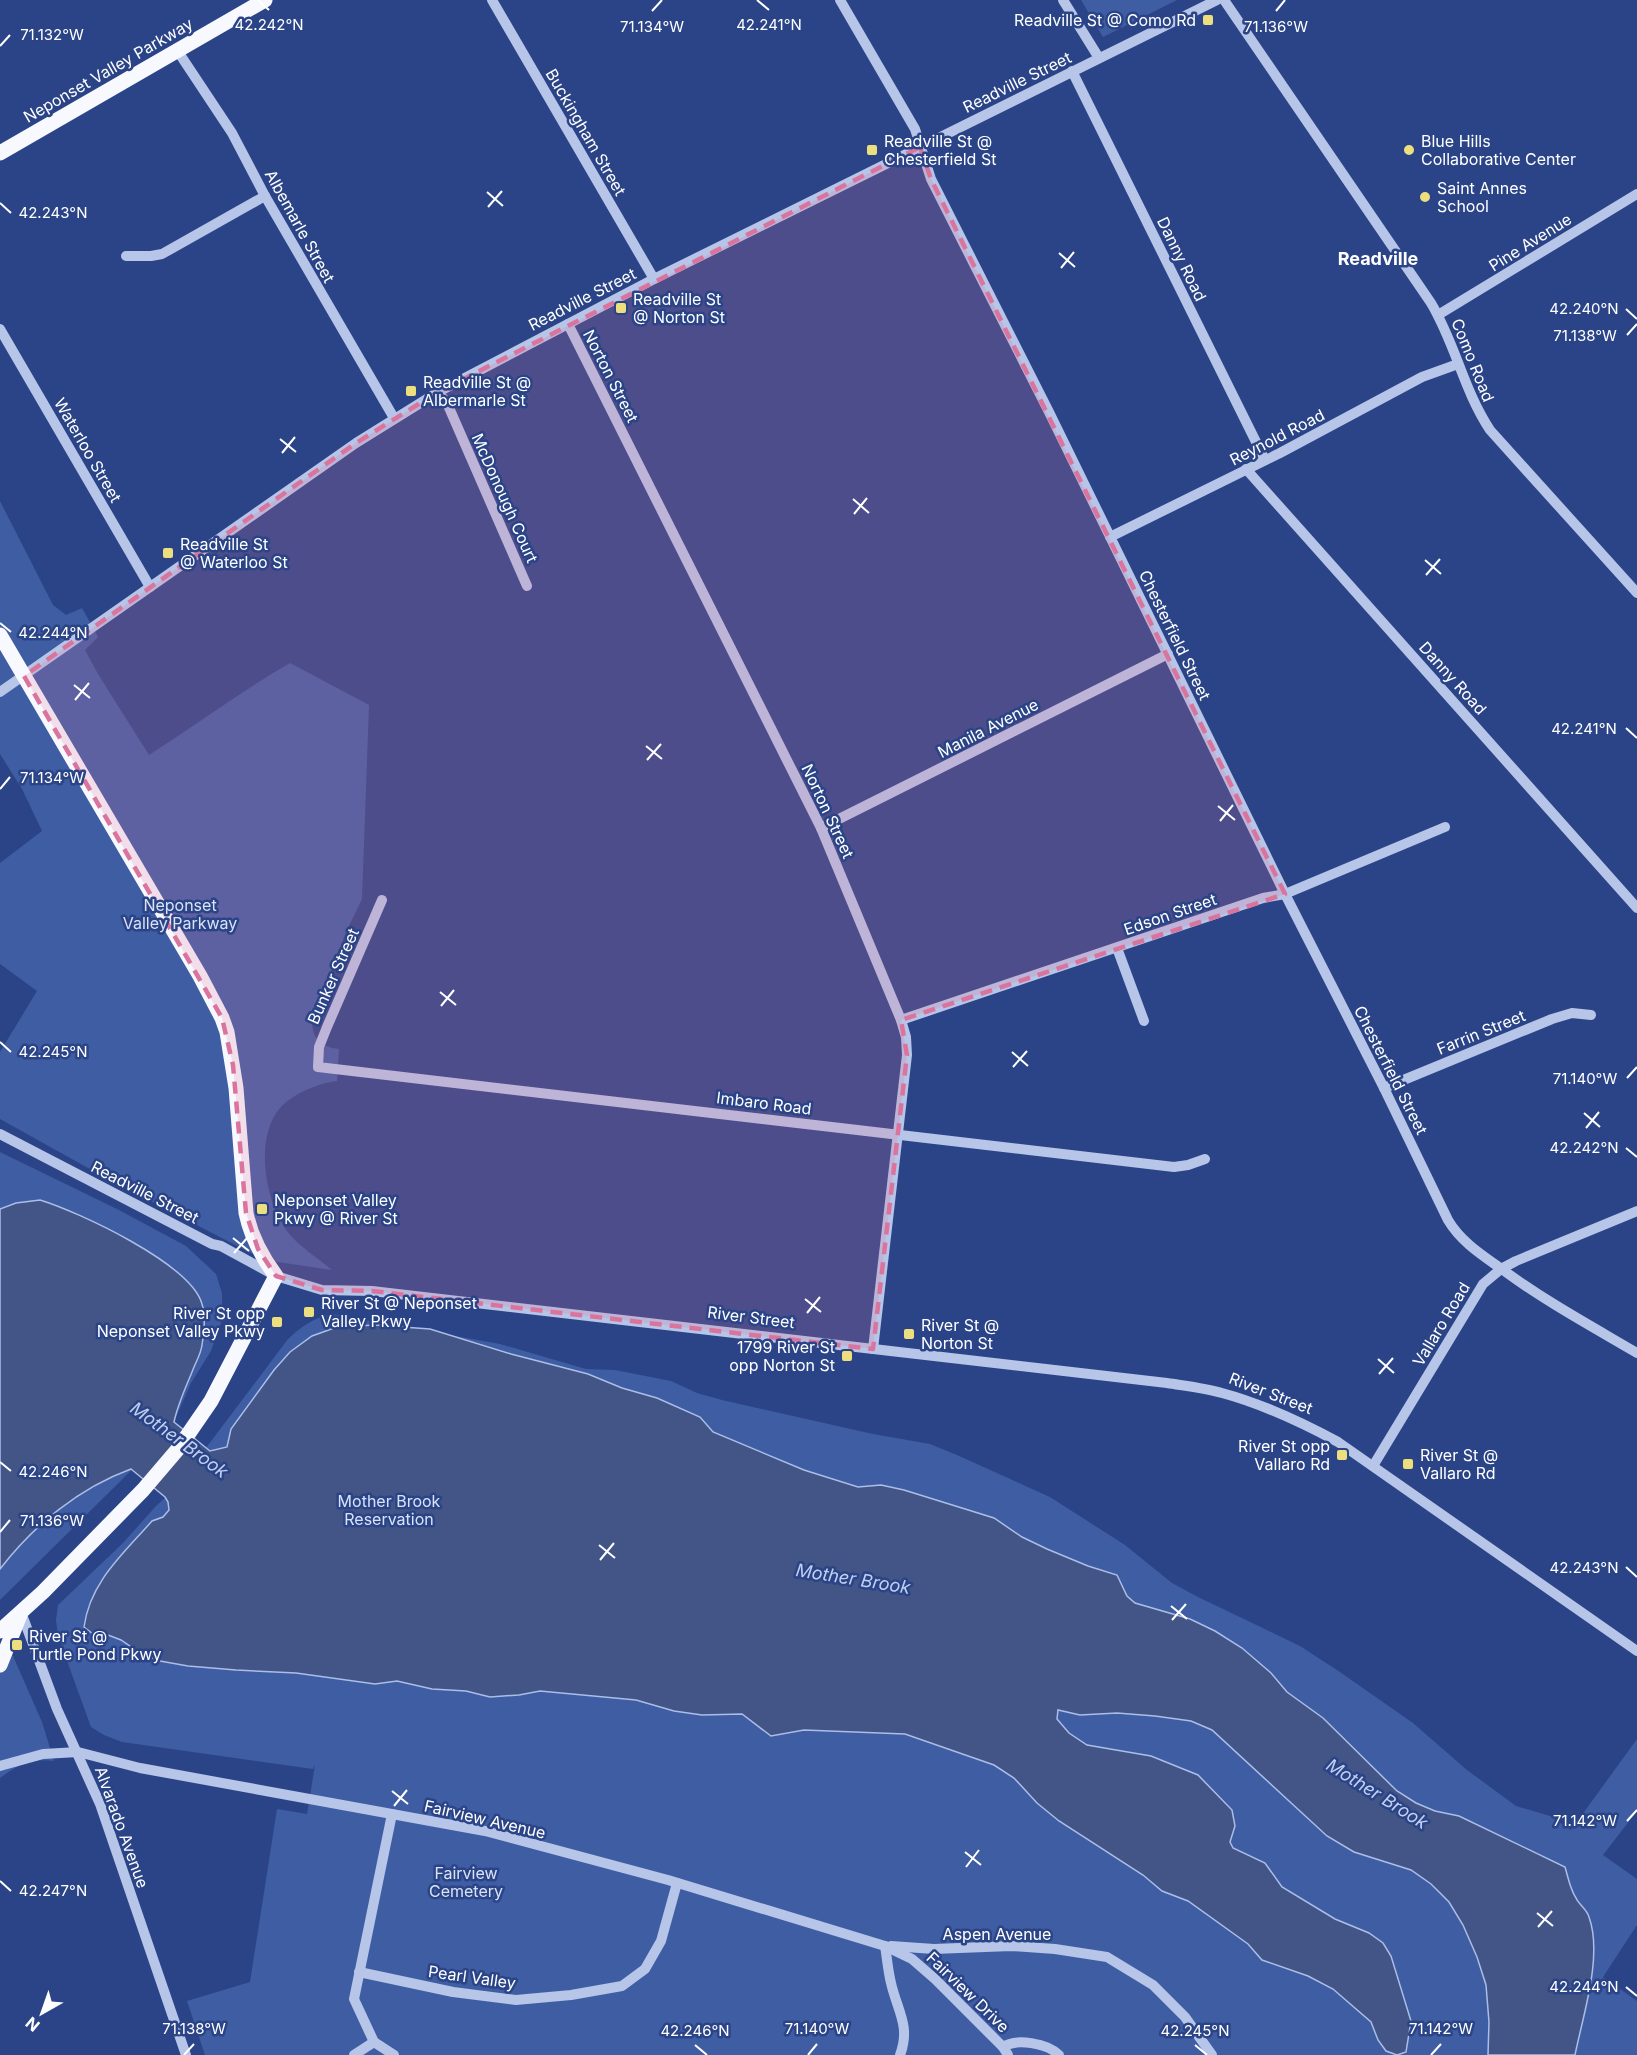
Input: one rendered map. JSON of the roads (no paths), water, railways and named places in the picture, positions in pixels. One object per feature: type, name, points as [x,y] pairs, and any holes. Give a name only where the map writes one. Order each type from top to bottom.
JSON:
[{"type":"main road","name":"Neponset Valley Parkway","points":[[0,153],[265,0]]},
{"type":"main road","points":[[0,635],[200,976],[222,1018],[233,1065],[246,1213],[258,1249],[276,1276],[227,1373],[195,1426],[166,1464],[143,1490],[21,1612],[0,1630]]},
{"type":"main road","points":[[0,1665],[21,1612]]},
{"type":"street","name":"Buckingham Street","points":[[492,0],[654,279]]},
{"type":"street","name":"Chesterfield Street","points":[[840,0],[908,116],[931,179],[1455,1232],[1472,1248],[1552,1305],[1637,1353]]},
{"type":"street","points":[[1063,0],[1099,58]]},
{"type":"street","name":"Readville Street","points":[[0,692],[394,418],[438,392],[654,279],[1217,0]]},
{"type":"street","name":"Como Road","points":[[1224,0],[1438,315],[1450,338],[1473,402],[1490,430],[1637,593]]},
{"type":"street","name":"Albemarle Street","points":[[177,50],[232,133],[265,196],[394,418]]},
{"type":"street","name":"Danny Road","points":[[1072,71],[1265,460]]},
{"type":"street","name":"Pine Avenue","points":[[1438,315],[1637,194]]},
{"type":"street","points":[[126,256],[162,254],[265,196]]},
{"type":"street","name":"Norton Street","points":[[568,324],[821,828],[901,1020],[906,1037],[907,1055],[873,1349]]},
{"type":"street","name":"Waterloo Street","points":[[0,329],[150,587]]},
{"type":"street","name":"Reynold Road","points":[[1110,537],[1265,460],[1422,377],[1458,364]]},
{"type":"street","name":"McDonough Court","points":[[438,392],[447,403],[527,586]]},
{"type":"street","name":"Danny Road","points":[[1246,469],[1637,908]]},
{"type":"street","name":"Manila Avenue","points":[[821,828],[1168,654]]},
{"type":"street","name":"Edson Street","points":[[901,1020],[1263,898],[1285,894],[1445,827]]},
{"type":"street","name":"Bunker Street","points":[[318,1066],[319,1047],[382,900]]},
{"type":"street","points":[[1117,948],[1144,1021]]},
{"type":"street","name":"Farrin Street","points":[[1384,1088],[1552,1019],[1572,1013],[1592,1015]]},
{"type":"street","name":"Imbaro Road","points":[[318,1066],[1174,1167],[1205,1159]]},
{"type":"street","name":"Readville Street","points":[[0,1134],[276,1276]]},
{"type":"street","name":"Vallaro Road","points":[[1373,1466],[1483,1284],[1501,1269],[1533,1253],[1637,1211]]},
{"type":"street","name":"River Street","points":[[276,1276],[322,1290],[372,1291],[1167,1383],[1221,1392],[1258,1404],[1308,1426],[1373,1466],[1637,1651]]},
{"type":"street","name":"Alvarado Avenue","points":[[21,1612],[57,1709],[100,1804],[186,2055]]},
{"type":"street","name":"Fairview Avenue","points":[[0,1766],[43,1754],[78,1752],[140,1768],[484,1832],[677,1883],[885,1946]]},
{"type":"street","points":[[392,1814],[354,1999],[374,2042],[393,2055]]},
{"type":"street","name":"Pearl Valley","points":[[359,1972],[453,1992],[516,2000],[571,1995],[622,1986],[645,1969],[661,1941],[677,1883]]},
{"type":"street","points":[[885,1946],[891,1984],[904,2028],[904,2043],[900,2055]]},
{"type":"street","name":"Fairview Drive","points":[[885,1946],[912,1959],[1005,2051],[1010,2042],[1037,2045],[1059,2055]]},
{"type":"street","name":"Aspen Avenue","points":[[885,1946],[934,1949],[1011,1946],[1055,1949],[1107,1957],[1153,1984],[1185,2017],[1212,2055]]},
{"type":"street","points":[[354,2055],[374,2042]]},
{"type":"water","name":"Mother Brook Reservation","points":[[40,1200],[80,1216],[132,1242],[178,1273],[193,1289],[203,1309],[203,1340],[200,1354],[180,1401],[174,1422],[210,1451],[227,1447],[231,1429],[274,1370],[290,1352],[312,1336],[337,1327],[375,1325],[430,1329],[511,1354],[588,1374],[622,1388],[657,1398],[700,1417],[713,1432],[804,1470],[858,1487],[881,1485],[904,1490],[994,1518],[1022,1537],[1047,1549],[1117,1575],[1127,1596],[1135,1603],[1190,1619],[1242,1648],[1271,1673],[1287,1692],[1323,1718],[1397,1791],[1416,1803],[1435,1811],[1459,1816],[1565,1867],[1574,1894],[1589,1917],[1594,1949],[1590,1986],[1575,2055],[1488,2055],[1489,2022],[1486,1985],[1463,1925],[1449,1902],[1431,1884],[1411,1870],[1354,1852],[1327,1836],[1212,1730],[1191,1721],[1117,1713],[1080,1715],[1058,1710],[1057,1719],[1069,1733],[1087,1745],[1151,1756],[1198,1775],[1232,1810],[1235,1826],[1230,1842],[1233,1848],[1265,1863],[1282,1887],[1335,1919],[1369,1933],[1383,1943],[1391,1956],[1411,2021],[1406,2052],[1397,2055],[1386,2051],[1378,2040],[1371,2022],[1333,1989],[1308,1976],[1262,1960],[1248,1944],[1188,1901],[1162,1891],[1143,1875],[1059,1821],[1037,1803],[1014,1778],[994,1765],[905,1734],[804,1730],[771,1736],[742,1714],[702,1715],[674,1711],[636,1700],[540,1691],[490,1697],[466,1691],[432,1689],[397,1681],[375,1684],[296,1673],[188,1666],[160,1661],[140,1653],[121,1640],[108,1635],[93,1634],[84,1627],[87,1611],[101,1582],[119,1557],[152,1521],[163,1517],[169,1510],[165,1497],[131,1469],[93,1486],[76,1497],[28,1537],[0,1569],[0,1209],[16,1203]]},
{"type":"place","name":"Readville St @ Como Rd","points":[[1208,20]]},
{"type":"place","name":"Readville St @ Chesterfield St","points":[[872,150]]},
{"type":"place","name":"Blue Hills Collaborative Center","points":[[1409,150]]},
{"type":"place","name":"Saint Annes School","points":[[1425,197]]},
{"type":"place","name":"Readville St @ Norton St","points":[[621,308]]},
{"type":"place","name":"Readville St @ Albermarle St","points":[[411,391]]},
{"type":"place","name":"Readville St @ Waterloo St","points":[[168,553]]},
{"type":"place","name":"Neponset Valley Pkwy @ River St","points":[[262,1209]]},
{"type":"place","name":"River St @ Neponset Valley Pkwy","points":[[309,1312]]},
{"type":"place","name":"River St opp Neponset Valley Pkwy","points":[[277,1322]]},
{"type":"place","name":"River St @ Norton St","points":[[909,1334]]},
{"type":"place","name":"1799 River St opp Norton St","points":[[847,1356]]},
{"type":"place","name":"River St opp Vallaro Rd","points":[[1342,1455]]},
{"type":"place","name":"River St @ Vallaro Rd","points":[[1408,1464]]},
{"type":"place","name":"River St @ Turtle Pond Pkwy","points":[[17,1645]]},
{"type":"district","name":"Readville","points":[[1378,259]]},
{"type":"water label","name":"Mother Brook","points":[[179,1440]]},
{"type":"water label","name":"Mother Brook","points":[[853,1579]]},
{"type":"water label","name":"Mother Brook","points":[[1377,1794]]},
{"type":"park label","name":"Fairview Cemetery","points":[[466,1882]]}]
